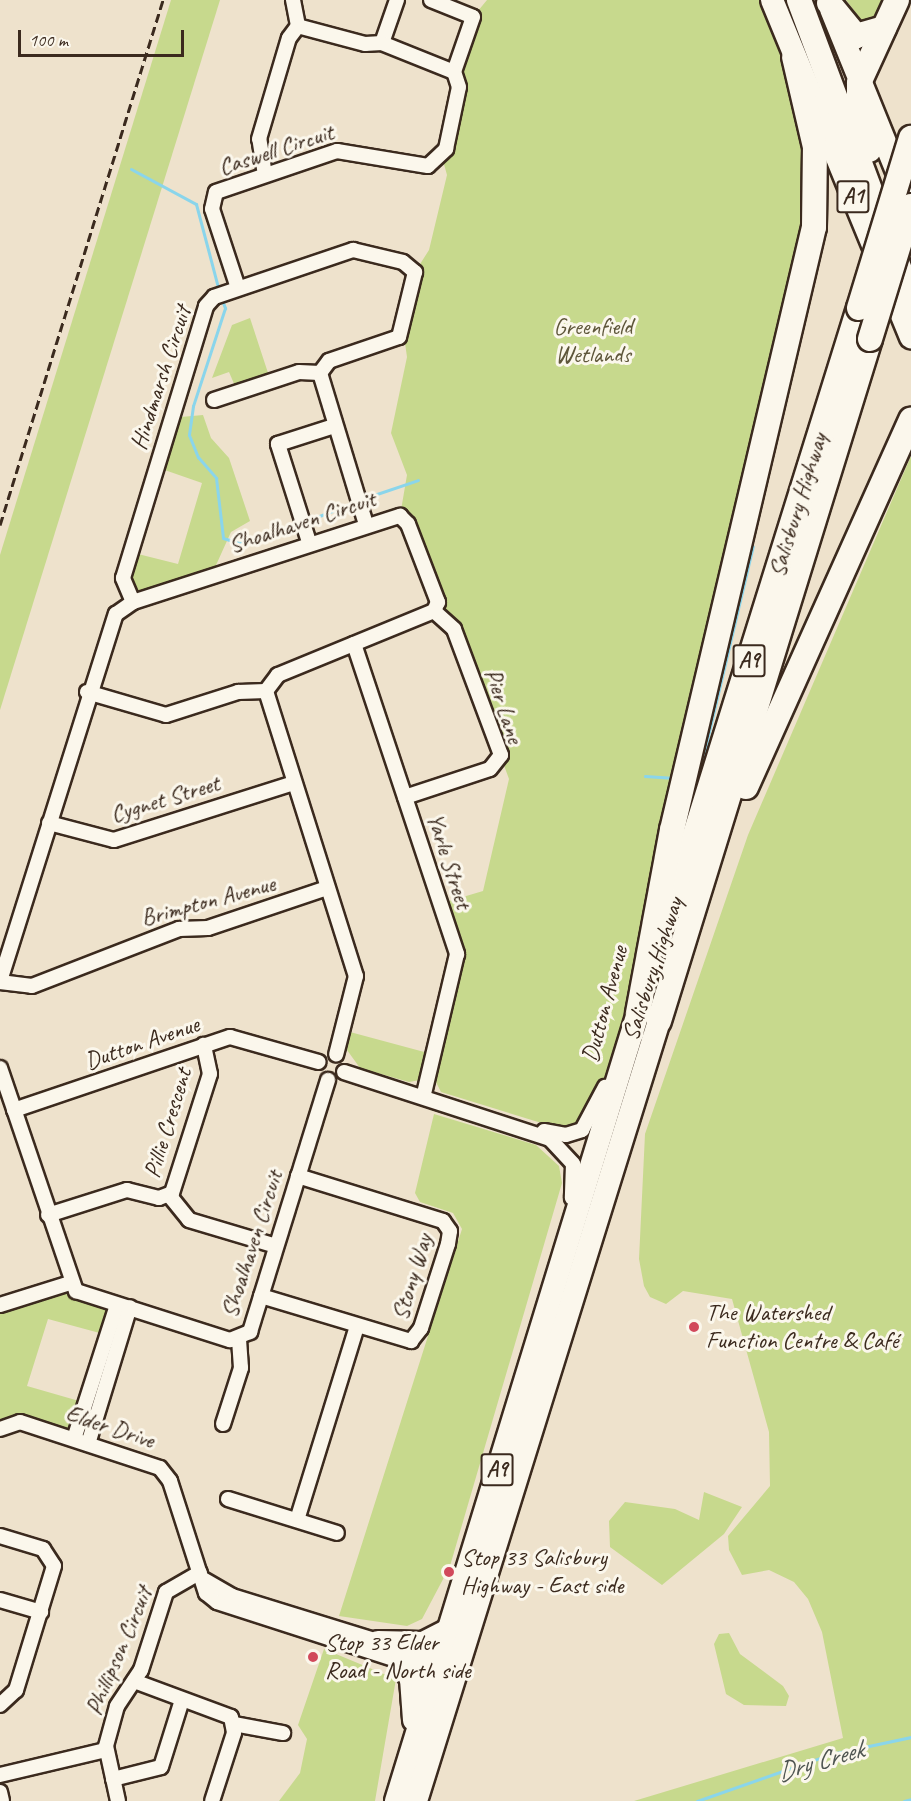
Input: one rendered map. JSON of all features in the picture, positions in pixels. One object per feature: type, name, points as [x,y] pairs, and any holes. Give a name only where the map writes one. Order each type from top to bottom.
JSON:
[{"type":"highway","name":"A1","points":[[772,0],[911,337]]},
{"type":"highway","points":[[799,0],[911,300]]},
{"type":"highway","points":[[897,0],[859,83],[859,126],[911,252]]},
{"type":"highway","name":"A1","points":[[828,2],[859,83],[911,205]]},
{"type":"highway","points":[[828,2],[855,36],[869,37],[884,28]]},
{"type":"highway","points":[[649,1017],[672,830],[814,227],[815,147],[794,57]]},
{"type":"highway","name":"Salisbury Highway","points":[[396,1801],[415,1734],[443,1667],[649,1017],[911,138]]},
{"type":"highway","name":"Salisbury Highway","points":[[649,1017],[698,903],[911,205]]},
{"type":"highway","points":[[698,903],[791,678],[908,430]]},
{"type":"highway","name":"Salisbury Highway","points":[[416,1801],[443,1667],[448,1630],[556,1314]]},
{"type":"highway","points":[[378,1642],[423,1643],[448,1630]]},
{"type":"highway","points":[[401,1662],[412,1687],[415,1734]]},
{"type":"street","points":[[265,175],[259,139],[289,38],[298,27],[293,0]]},
{"type":"street","points":[[382,42],[397,0]]},
{"type":"street","points":[[298,27],[365,44],[382,42],[454,72],[473,17],[431,0]]},
{"type":"street","name":"Caswell Circuit","points":[[233,290],[212,198],[221,190],[344,150],[435,163],[446,149],[459,87],[454,72]]},
{"type":"street","name":"Hindmarsh Circuit","points":[[133,602],[123,578],[173,407],[214,297],[353,250],[412,266],[414,280],[399,337],[329,361],[320,373]]},
{"type":"street","points":[[214,400],[299,372],[320,373],[334,426],[366,524]]},
{"type":"street","points":[[305,529],[278,444],[334,426]]},
{"type":"street","name":"Shoalhaven Circuit","points":[[0,982],[87,692],[111,621],[133,602],[305,529],[366,524],[400,516],[408,524],[438,602],[434,611]]},
{"type":"street","points":[[266,691],[278,675],[434,611]]},
{"type":"street","name":"Pier Lane","points":[[405,797],[490,769],[501,755],[454,629],[434,611]]},
{"type":"street","name":"Yarle Street","points":[[354,644],[457,954],[424,1094]]},
{"type":"street","points":[[87,692],[166,715],[238,692],[266,691]]},
{"type":"street","points":[[266,691],[357,982],[336,1055],[344,1072],[328,1080],[320,1074],[320,1062],[336,1055]]},
{"type":"street","name":"Cygnet Street","points":[[49,823],[114,840],[294,783]]},
{"type":"street","name":"Dutton Avenue","points":[[527,1129],[571,1135],[588,1125],[596,1111],[630,1004],[672,830]]},
{"type":"street","name":"Brimpton Avenue","points":[[0,982],[32,986],[179,929],[208,928],[327,888]]},
{"type":"street","name":"Dutton Avenue","points":[[14,1110],[230,1037],[320,1062]]},
{"type":"street","name":"Pillie Crescent","points":[[48,1215],[127,1190],[159,1198],[169,1195],[209,1079],[204,1046]]},
{"type":"street","points":[[0,1068],[70,1283],[0,1305]]},
{"type":"street","name":"Dutton Avenue","points":[[344,1072],[424,1094],[527,1129],[561,1147],[575,1177],[556,1314]]},
{"type":"street","name":"Shoalhaven Circuit","points":[[70,1283],[91,1299],[239,1339],[250,1332],[328,1080]]},
{"type":"street","name":"Stony Way","points":[[261,1296],[402,1340],[417,1338],[449,1227],[298,1176]]},
{"type":"street","points":[[169,1195],[189,1220],[276,1246]]},
{"type":"street","points":[[74,1439],[123,1306]]},
{"type":"street","points":[[88,1444],[123,1306]]},
{"type":"street","points":[[297,1520],[357,1326]]},
{"type":"street","points":[[223,1424],[240,1368],[239,1339]]},
{"type":"street","name":"Elder Drive","points":[[0,1429],[20,1422],[153,1464],[166,1474],[206,1593],[227,1607],[401,1662],[443,1667]]},
{"type":"street","points":[[228,1499],[337,1533]]},
{"type":"street","points":[[0,1536],[43,1549],[53,1559],[41,1612],[16,1690],[1,1702]]},
{"type":"street","points":[[201,1575],[232,1596],[378,1642],[443,1667]]},
{"type":"street","name":"Phillipson Circuit","points":[[118,1801],[106,1750],[117,1706],[134,1681],[166,1592],[201,1575]]},
{"type":"street","points":[[0,1600],[41,1612]]},
{"type":"street","points":[[134,1681],[182,1700],[225,1713],[234,1724],[283,1733]]},
{"type":"street","points":[[113,1779],[161,1767],[182,1700]]},
{"type":"street","points":[[212,1801],[234,1724]]},
{"type":"street","points":[[0,1775],[106,1750]]},
{"type":"street","points":[[0,1792],[3,1801]]},
{"type":"green space","points":[[171,0],[220,0],[0,710],[0,555]]},
{"type":"green space","name":"Greenfield Wetlands","points":[[487,0],[772,0],[798,104],[811,192],[628,999],[603,1087],[580,1123],[561,1129],[441,1092],[436,1082],[465,958],[446,902],[483,891],[509,779],[454,629],[400,516],[407,475],[391,433],[407,357],[403,329],[415,272],[429,250],[447,175],[442,157],[473,17]]},
{"type":"green space","points":[[846,0],[885,0],[879,15],[862,21]]},
{"type":"green space","points":[[250,318],[270,379],[235,386],[229,372],[212,378],[232,325]]},
{"type":"green space","points":[[203,415],[211,438],[229,458],[250,521],[231,532],[212,574],[133,602],[125,585],[130,552],[178,564],[202,483],[156,467],[170,418]]},
{"type":"green space","points":[[911,456],[911,1801],[634,1801],[843,1738],[822,1632],[808,1599],[794,1582],[769,1570],[742,1575],[729,1550],[728,1536],[770,1486],[769,1432],[732,1299],[683,1291],[666,1304],[650,1297],[644,1286],[639,1259],[645,1134],[748,835]]},
{"type":"green space","points":[[350,1032],[428,1053],[420,1080],[409,1082],[360,1068],[347,1050]]},
{"type":"green space","points":[[434,1114],[536,1145],[559,1166],[562,1183],[450,1566],[422,1619],[407,1626],[339,1616],[462,1229],[453,1213],[420,1202],[415,1193]]},
{"type":"green space","points":[[70,1283],[117,1305],[107,1335],[48,1319],[27,1386],[86,1403],[74,1439],[43,1428],[0,1429],[0,1305]]},
{"type":"green space","points":[[704,1492],[742,1507],[724,1534],[662,1585],[610,1547],[609,1521],[625,1502],[675,1509],[699,1520]]},
{"type":"green space","points":[[729,1633],[740,1654],[783,1686],[789,1696],[786,1706],[744,1705],[726,1694],[714,1644],[719,1634]]},
{"type":"green space","points":[[324,1649],[396,1679],[375,1801],[279,1801],[300,1773],[307,1739],[298,1725]]},
{"type":"waterway","points":[[131,169],[196,204],[219,291]]},
{"type":"waterway","points":[[222,300],[225,308],[193,406],[189,435],[198,457],[216,478],[223,538],[239,543],[300,523]]},
{"type":"waterway","points":[[362,499],[418,480]]},
{"type":"waterway","points":[[306,521],[356,502]]},
{"type":"waterway","points":[[698,778],[753,546]]},
{"type":"waterway","points":[[645,776],[671,778]]},
{"type":"waterway","name":"Dry Creek","points":[[697,1801],[831,1754],[911,1737]]},
{"type":"waterway","name":"Dry Creek","points":[[904,1801],[911,1799]]},
{"type":"railway","points":[[0,525],[163,0]]},
{"type":"place","name":"The Watershed Function Centre & Café","points":[[694,1327]]},
{"type":"place","name":"Stop 33 Salisbury Highway - East side","points":[[449,1572]]},
{"type":"place","name":"Stop 33 Elder Road - North side","points":[[313,1657]]}]
